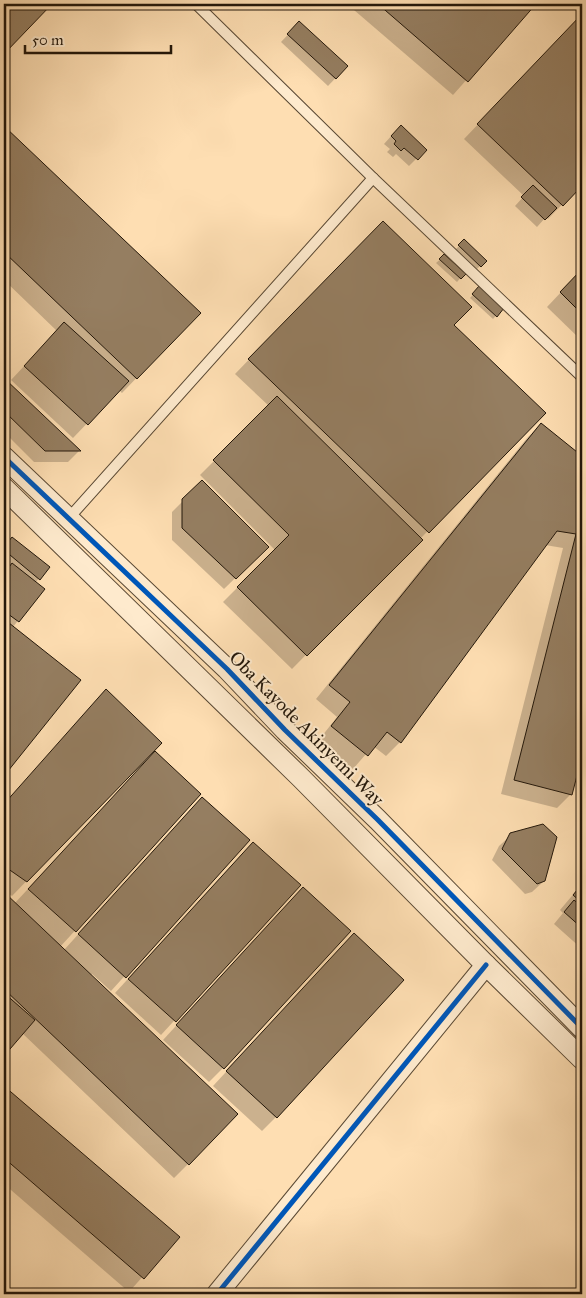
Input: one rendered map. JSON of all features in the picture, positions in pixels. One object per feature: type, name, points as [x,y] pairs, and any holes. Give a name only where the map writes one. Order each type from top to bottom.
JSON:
[{"type":"street","name":"Oba Kayode Akinyemi Way","points":[[4,457],[227,669],[285,730],[384,827],[582,1028]]},
{"type":"street","points":[[4,488],[301,778],[582,1059]]},
{"type":"street","points":[[217,1294],[486,965]]},
{"type":"lane","points":[[196,4],[373,178],[582,377]]},
{"type":"lane","points":[[68,519],[373,178]]},
{"type":"building","points":[[4,4],[52,4],[4,54]]},
{"type":"building","points":[[378,4],[536,4],[468,82]]},
{"type":"building","points":[[582,14],[582,186],[563,206],[477,124]]},
{"type":"building","points":[[299,21],[348,66],[336,79],[287,34]]},
{"type":"building","points":[[401,125],[427,150],[418,160],[404,148],[401,151],[394,144],[396,141],[391,136]]},
{"type":"building","points":[[4,126],[201,313],[137,379],[4,252]]},
{"type":"building","points":[[533,185],[557,208],[545,220],[521,197]]},
{"type":"building","points":[[383,221],[472,307],[454,325],[546,413],[429,533],[248,359]]},
{"type":"building","points":[[464,239],[487,261],[481,267],[458,245]]},
{"type":"building","points":[[444,254],[466,274],[461,279],[439,259]]},
{"type":"building","points":[[582,269],[582,314],[560,292]]},
{"type":"building","points":[[479,286],[504,308],[497,317],[472,294]]},
{"type":"building","points":[[64,322],[129,381],[88,425],[24,366]]},
{"type":"building","points":[[4,378],[81,451],[45,451],[4,411]]},
{"type":"building","points":[[277,396],[423,540],[307,656],[237,587],[289,535],[213,460]]},
{"type":"building","points":[[541,423],[582,456],[582,756],[572,795],[514,780],[576,534],[557,531],[401,743],[387,732],[368,756],[331,726],[350,702],[329,685]]},
{"type":"building","points":[[202,480],[269,547],[236,579],[182,528],[182,499]]},
{"type":"building","points":[[12,537],[50,567],[40,580],[4,550],[4,547]]},
{"type":"building","points":[[12,563],[45,589],[19,622],[4,611],[4,574]]},
{"type":"building","points":[[4,619],[81,680],[4,776]]},
{"type":"building","points":[[106,689],[162,743],[27,882],[4,866],[4,804]]},
{"type":"building","points":[[155,751],[201,794],[76,932],[28,889]]},
{"type":"building","points":[[202,797],[250,840],[126,978],[78,934]]},
{"type":"building","points":[[543,824],[557,837],[545,881],[537,884],[502,849],[510,833]]},
{"type":"building","points":[[253,842],[301,885],[176,1022],[128,979]]},
{"type":"building","points":[[582,884],[582,903],[573,895]]},
{"type":"building","points":[[303,887],[351,931],[224,1069],[176,1025]]},
{"type":"building","points":[[4,892],[238,1114],[189,1165],[4,989]]},
{"type":"building","points":[[574,900],[582,907],[582,928],[564,912]]},
{"type":"building","points":[[354,933],[404,980],[277,1118],[226,1071]]},
{"type":"building","points":[[4,993],[35,1020],[4,1056]]},
{"type":"building","points":[[4,1086],[180,1237],[144,1279],[4,1158]]},
{"type":"cycle path","points":[[4,457],[227,669],[285,730],[378,820],[582,1028]]},
{"type":"cycle path","points":[[217,1294],[486,965]]}]
